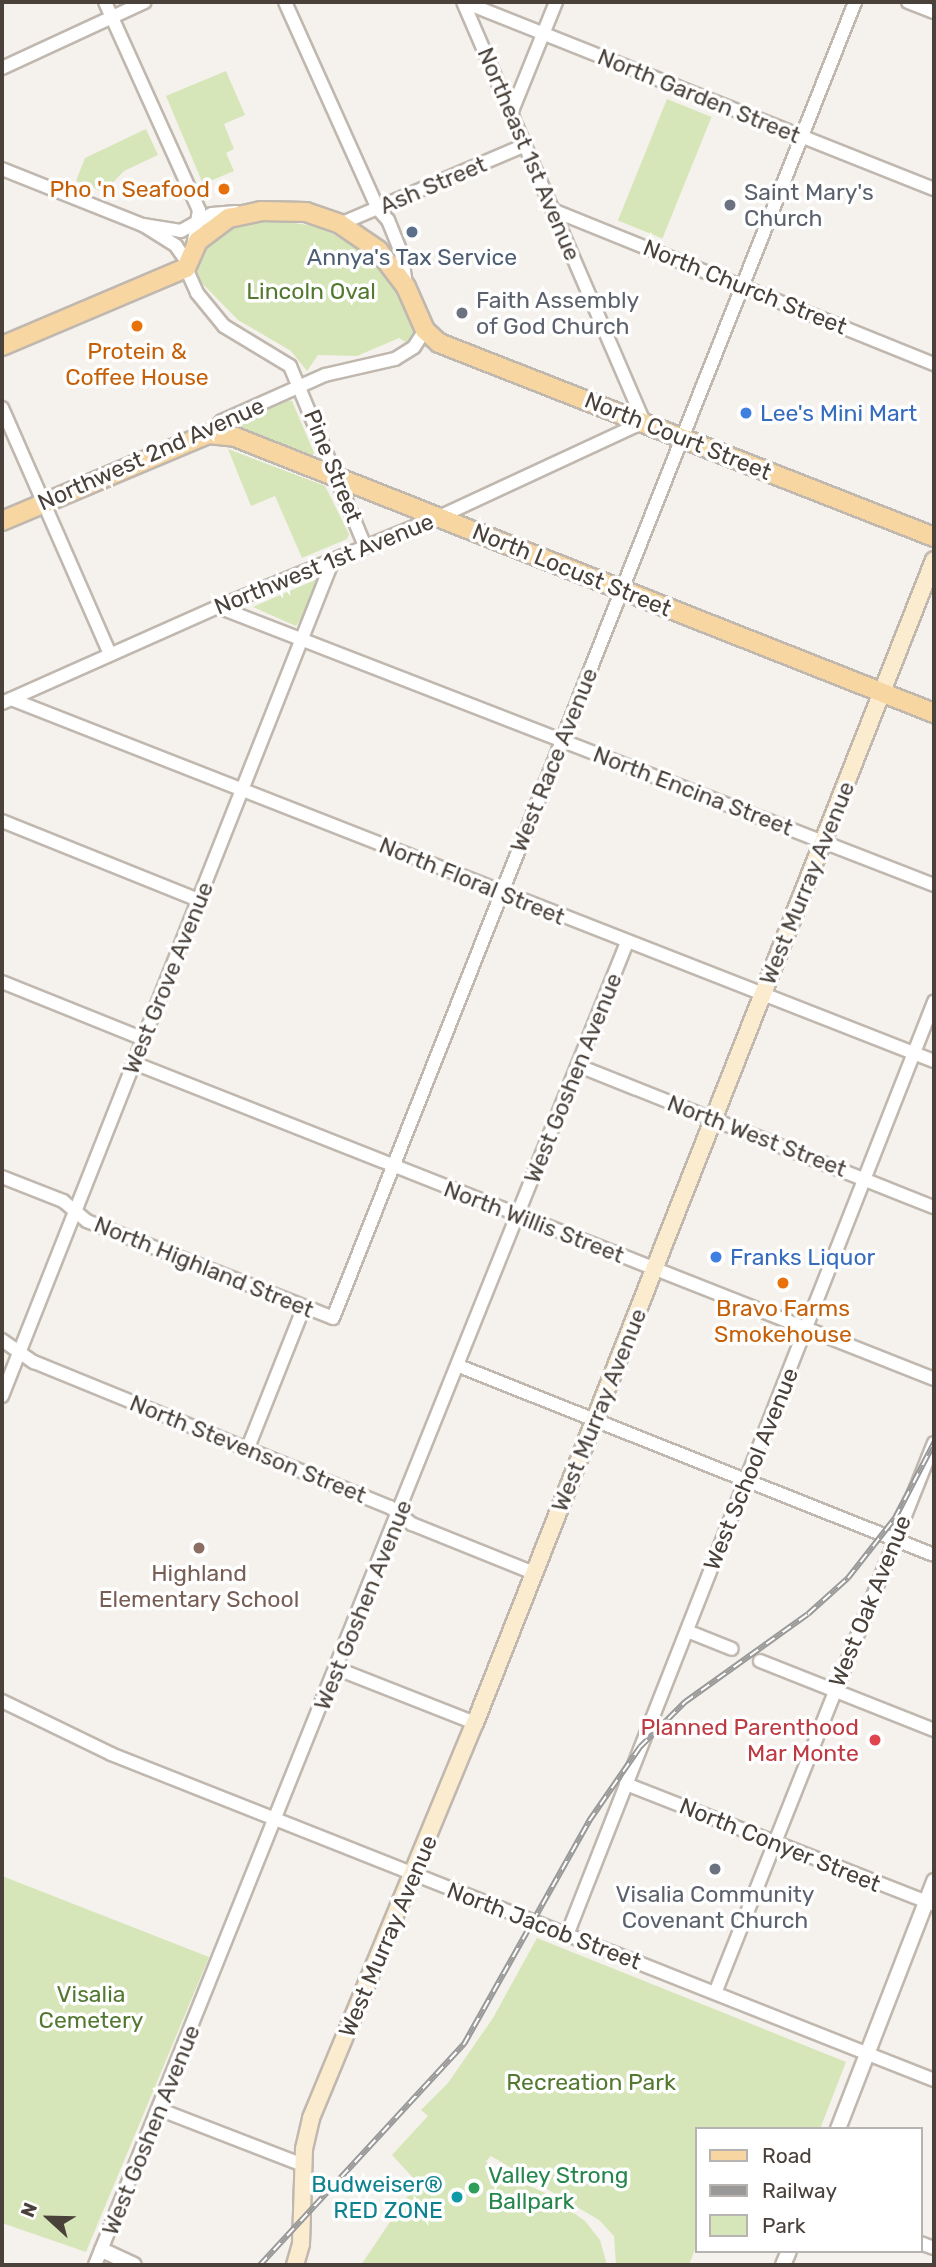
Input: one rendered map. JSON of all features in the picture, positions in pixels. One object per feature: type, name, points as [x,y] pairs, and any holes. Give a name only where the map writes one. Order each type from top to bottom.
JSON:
[{"type":"main road","points":[[2,346],[189,259],[215,227],[252,212],[306,212],[340,224],[378,250],[406,287],[425,330]]},
{"type":"main road","name":"North Court Street","points":[[425,330],[453,349],[934,537]]},
{"type":"main road","name":"North Locust Street","points":[[208,434],[235,437],[934,713]]},
{"type":"main road","name":"Northwest 2nd Avenue","points":[[2,522],[208,434]]},
{"type":"main road","name":"West Murray Avenue","points":[[295,2265],[304,2219],[303,2165],[311,2118],[414,1875],[596,1421],[934,560]]},
{"type":"street","points":[[105,2],[199,210],[189,259],[197,293],[224,326],[283,360],[301,387],[325,375],[395,359],[418,343],[425,330]]},
{"type":"street","points":[[2,68],[145,2]]},
{"type":"street","points":[[285,2],[378,209],[388,220],[401,252],[406,287]]},
{"type":"street","name":"North Garden Street","points":[[463,2],[934,189]]},
{"type":"street","name":"Northeast 1st Avenue","points":[[463,2],[644,422]]},
{"type":"street","points":[[512,111],[556,2]]},
{"type":"street","name":"West Race Avenue","points":[[333,1318],[855,2]]},
{"type":"street","points":[[908,2],[934,12]]},
{"type":"street","name":"Ash Street","points":[[340,224],[525,145]]},
{"type":"street","points":[[2,169],[143,225],[176,246],[189,259]]},
{"type":"street","points":[[199,210],[212,214],[252,212]]},
{"type":"street","name":"North Church Street","points":[[555,211],[934,364]]},
{"type":"street","points":[[143,225],[181,230],[212,214]]},
{"type":"street","name":"Northwest 2nd Avenue","points":[[208,434],[222,421],[301,387]]},
{"type":"street","name":"Pine Street","points":[[301,387],[365,545]]},
{"type":"street","points":[[2,408],[110,654]]},
{"type":"street","name":"Northwest 1st Avenue","points":[[6,701],[218,607],[439,517],[644,422]]},
{"type":"street","name":"West Grove Avenue","points":[[2,1396],[333,560]]},
{"type":"street","name":"North Encina Street","points":[[218,607],[934,884]]},
{"type":"street","name":"North Floral Street","points":[[6,701],[243,790],[934,1061]]},
{"type":"street","points":[[2,821],[199,900]]},
{"type":"street","name":"West Goshen Avenue","points":[[95,2265],[161,2110],[627,942]]},
{"type":"street","points":[[2,982],[144,1039]]},
{"type":"street","name":"West School Avenue","points":[[567,1935],[934,1002]]},
{"type":"street","name":"North Willis Street","points":[[134,1063],[394,1168],[934,1379]]},
{"type":"street","name":"North West Street","points":[[579,1066],[934,1207]]},
{"type":"street","name":"North Highland Street","points":[[2,1177],[63,1201],[87,1221],[333,1318]]},
{"type":"street","points":[[247,1450],[304,1307]]},
{"type":"street","name":"North Stevenson Street","points":[[2,1340],[20,1354],[399,1514],[412,1524],[534,1573]]},
{"type":"street","points":[[459,1366],[934,1555]]},
{"type":"street","name":"West Oak Avenue","points":[[715,1993],[934,1443]]},
{"type":"street","points":[[687,1631],[732,1649]]},
{"type":"street","points":[[760,1661],[934,1730]]},
{"type":"street","points":[[338,1669],[475,1723]]},
{"type":"street","name":"North Jacob Street","points":[[2,1701],[77,1740],[934,2080]]},
{"type":"street","name":"North Conyer Street","points":[[626,1784],[930,1904]]},
{"type":"street","points":[[839,2127],[930,1904],[934,1881]]},
{"type":"street","points":[[161,2110],[303,2165]]},
{"type":"street","points":[[102,2250],[134,2265]]},
{"type":"green space","points":[[226,71],[245,115],[224,124],[234,149],[226,153],[234,171],[203,184],[166,96]]},
{"type":"green space","points":[[667,99],[712,117],[662,238],[618,220]]},
{"type":"green space","points":[[146,129],[158,155],[124,171],[104,192],[76,181],[85,158]]},
{"type":"green space","name":"Lincoln Oval","points":[[267,219],[321,227],[376,259],[392,278],[413,320],[415,337],[409,344],[399,338],[357,356],[318,355],[307,371],[291,351],[238,320],[197,278],[198,253],[225,227]]},
{"type":"green space","points":[[287,400],[292,401],[314,453],[311,459],[233,423]]},
{"type":"green space","points":[[228,449],[325,486],[349,534],[347,539],[302,558],[275,496],[251,506]]},
{"type":"green space","points":[[317,579],[320,585],[314,600],[296,626],[253,607]]},
{"type":"green space","name":"Visalia Cemetery","points":[[2,1876],[209,1957],[86,2252],[2,2223]]},
{"type":"green space","name":"Recreation Park","points":[[537,1938],[846,2062],[821,2127],[694,2127],[694,2252],[689,2265],[616,2265],[614,2236],[599,2220],[491,2156],[486,2161],[490,2167],[547,2194],[585,2221],[600,2240],[607,2265],[361,2265],[417,2182],[392,2155],[428,2116],[421,2110],[448,2083],[493,2018]]},
{"type":"railway","points":[[260,2265],[464,2044],[589,1821],[640,1747],[685,1702],[808,1614],[848,1578],[895,1518],[934,1443]]},
{"type":"place","name":"Pho 'n Seafood","points":[[224,189]]},
{"type":"place","name":"Saint Mary's Church","points":[[730,205]]},
{"type":"place","name":"Annya's Tax Service","points":[[412,232]]},
{"type":"place","name":"Faith Assembly of God Church","points":[[462,313]]},
{"type":"place","name":"Protein & Coffee House","points":[[137,326]]},
{"type":"place","name":"Lee's Mini Mart","points":[[746,413]]},
{"type":"place","name":"Franks Liquor","points":[[716,1257]]},
{"type":"place","name":"Bravo Farms Smokehouse","points":[[783,1283]]},
{"type":"place","name":"Highland Elementary School","points":[[199,1548]]},
{"type":"place","name":"Planned Parenthood Mar Monte","points":[[875,1740]]},
{"type":"place","name":"Visalia Community Covenant Church","points":[[715,1869]]},
{"type":"place","name":"Valley Strong Ballpark","points":[[474,2188]]},
{"type":"place","name":"Budweiser® RED ZONE","points":[[457,2197]]}]
